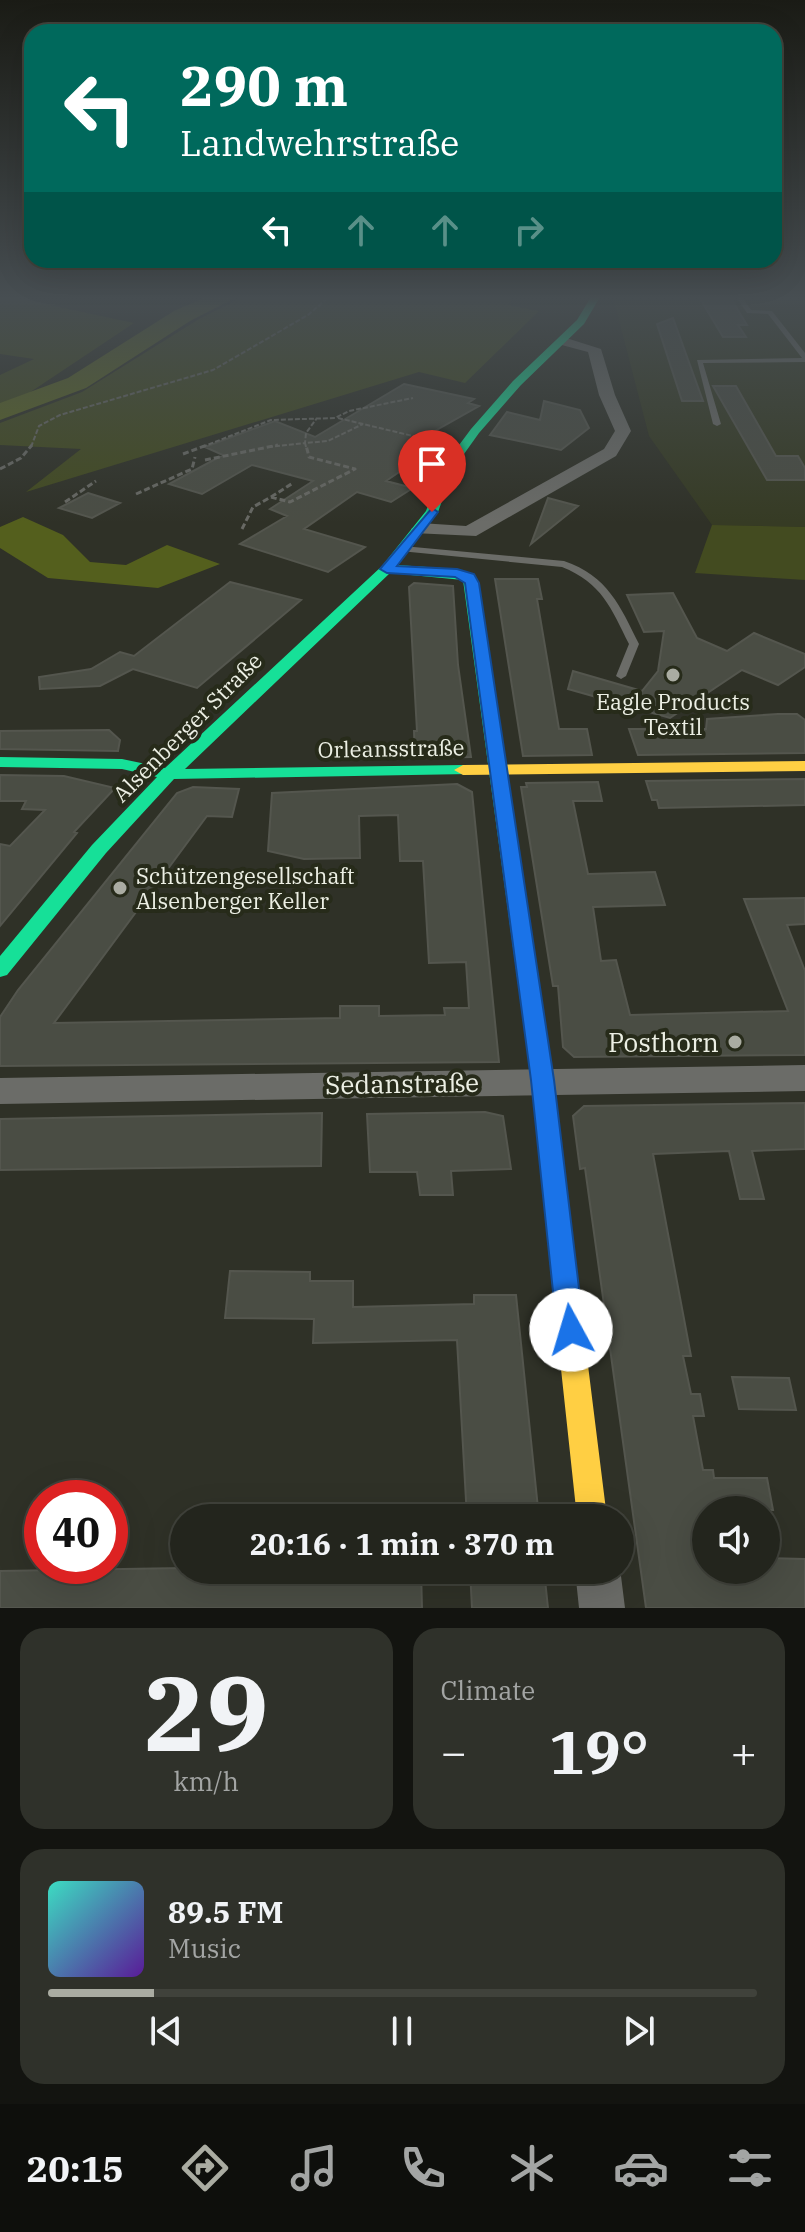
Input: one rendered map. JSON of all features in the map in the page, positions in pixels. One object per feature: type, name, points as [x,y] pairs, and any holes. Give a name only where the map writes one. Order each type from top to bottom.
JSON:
[{"type":"street","name":"Alsenberger Straße","points":[[0,970],[99,849],[169,774],[387,569],[432,512],[448,468],[463,447],[498,403],[530,372]]},
{"type":"street","points":[[420,529],[469,532],[610,452],[623,431],[601,372]]},
{"type":"street","points":[[387,569],[457,573],[469,577],[500,771],[542,1080],[590,1504]]},
{"type":"street","name":"Orleansstraße","points":[[0,762],[122,764],[169,774],[805,766]]},
{"type":"street","name":"Sedanstraße","points":[[0,1091],[805,1078]]},
{"type":"street","points":[[599,1584],[602,1608]]},
{"type":"lane","points":[[702,372],[717,424]]},
{"type":"lane","points":[[403,549],[564,564],[586,572],[605,587],[634,644],[621,676]]},
{"type":"path","points":[[0,469],[17,462],[36,443],[39,426],[60,415],[206,372]]},
{"type":"path","points":[[335,418],[349,411],[413,398]]},
{"type":"path","points":[[183,454],[271,420],[317,418],[335,418],[463,447]]},
{"type":"path","points":[[271,497],[290,502],[355,469],[309,457],[306,433],[317,418]]},
{"type":"path","points":[[205,460],[286,443],[328,441],[363,424]]},
{"type":"path","points":[[136,494],[192,469],[195,457]]},
{"type":"path","points":[[65,502],[96,481]]},
{"type":"path","points":[[242,529],[253,507],[293,483]]},
{"type":"shaded area","points":[[632,372],[805,372],[805,527],[712,525],[649,436]]},
{"type":"green space","points":[[6,372],[60,372],[14,403],[0,408],[0,375]]},
{"type":"green space","points":[[114,372],[419,372],[26,492],[81,449],[0,445],[0,423],[82,392]]},
{"type":"green space","points":[[419,372],[476,372],[465,383]]},
{"type":"green space","points":[[23,517],[63,535],[90,562],[126,565],[167,545],[220,564],[158,588],[48,578],[0,548],[0,527]]},
{"type":"green space","points":[[712,525],[805,527],[805,580],[695,573]]},
{"type":"building","points":[[673,372],[693,372],[703,401],[682,401]]},
{"type":"building","points":[[404,384],[474,399],[468,403],[479,406],[419,440],[439,445],[386,481],[413,488],[391,502],[357,492],[304,529],[365,547],[328,572],[240,544],[287,516],[270,509],[313,481],[252,465],[202,494],[169,484],[223,455],[205,447],[275,421],[315,437]]},
{"type":"building","points":[[713,386],[736,386],[776,456],[798,456],[805,468],[805,480],[767,480]]},
{"type":"building","points":[[544,401],[580,410],[589,428],[561,450],[490,435],[507,412],[540,420]]},
{"type":"building","points":[[88,493],[120,503],[92,518],[59,508]]},
{"type":"building","points":[[548,498],[578,506],[531,544]]},
{"type":"building","points":[[495,579],[538,579],[542,599],[537,599],[559,729],[587,729],[592,755],[523,756]]},
{"type":"building","points":[[230,582],[301,600],[197,688],[133,669],[100,686],[40,689],[39,677],[91,669],[120,652],[134,656]]},
{"type":"building","points":[[414,583],[453,586],[458,665],[471,757],[415,758],[414,731],[417,731],[409,587]]},
{"type":"building","points":[[673,593],[697,638],[727,651],[754,633],[805,654],[805,667],[778,685],[742,670],[670,718],[568,689],[573,671],[642,691],[658,671],[664,631],[644,632],[627,595]]},
{"type":"building","points":[[797,714],[805,720],[805,753],[638,755],[629,729],[706,729],[707,719]]},
{"type":"building","points":[[109,730],[120,740],[118,751],[0,749],[0,731]]},
{"type":"building","points":[[0,775],[64,776],[115,788],[74,832],[77,833],[0,926],[0,844],[10,846],[45,810],[22,809],[26,801],[0,801]]},
{"type":"building","points":[[805,779],[805,805],[659,808],[657,800],[652,800],[646,781]]},
{"type":"building","points":[[598,782],[602,801],[573,801],[588,874],[655,872],[665,905],[593,907],[601,961],[616,960],[630,1015],[788,1011],[744,899],[805,898],[805,924],[787,925],[805,971],[805,1055],[574,1057],[563,1047],[558,986],[553,986],[521,787],[527,787],[526,783]]},
{"type":"building","points":[[457,784],[472,792],[499,1062],[0,1066],[0,1017],[18,990],[177,793],[193,787],[239,789],[232,817],[207,816],[54,1023],[340,1018],[340,1006],[379,1006],[379,1016],[445,1015],[444,1008],[469,1008],[466,962],[429,963],[423,861],[400,861],[398,815],[359,816],[360,858],[304,859],[268,851],[272,793]]},
{"type":"building","points":[[805,1103],[805,1149],[752,1151],[764,1199],[740,1199],[729,1151],[653,1154],[691,1356],[683,1356],[691,1394],[700,1394],[704,1416],[693,1416],[703,1470],[713,1470],[714,1478],[767,1478],[770,1496],[692,1496],[692,1584],[780,1584],[780,1558],[805,1559],[805,1608],[646,1608],[585,1168],[580,1169],[573,1116],[584,1106]]},
{"type":"building","points":[[485,1112],[503,1116],[511,1169],[451,1171],[453,1195],[420,1195],[417,1172],[370,1172],[367,1114]]},
{"type":"building","points":[[322,1113],[321,1166],[0,1170],[0,1119]]},
{"type":"building","points":[[230,1271],[310,1272],[310,1281],[353,1281],[353,1307],[474,1304],[474,1295],[516,1295],[538,1504],[466,1504],[457,1340],[313,1343],[314,1319],[225,1318]]},
{"type":"building","points":[[732,1377],[789,1378],[796,1410],[739,1409]]},
{"type":"building","points":[[170,1568],[170,1584],[421,1584],[422,1608],[0,1608],[0,1571],[24,1571],[24,1584],[128,1584],[128,1569]]},
{"type":"building","points":[[471,1584],[545,1584],[548,1608],[472,1608]]},
{"type":"waterway","points":[[0,412],[77,383],[94,372]]},
{"type":"traffic: fast","points":[[0,970],[99,849],[169,774],[387,569],[432,512],[448,468],[475,431],[528,372]]},
{"type":"traffic: fast","points":[[387,569],[457,573],[469,577],[472,583],[542,1080],[565,1285]]},
{"type":"traffic: fast","points":[[0,762],[122,764],[169,774],[463,770]]},
{"type":"traffic: slow","points":[[463,770],[805,766]]},
{"type":"traffic: slow","points":[[565,1285],[590,1504]]},
{"type":"place","name":"Eagle Products Textil","points":[[673,675]]},
{"type":"place","name":"Schützengesellschaft Alsenberger Keller","points":[[120,888]]},
{"type":"place","name":"Posthorn","points":[[735,1042]]},
{"type":"route","points":[[432,512],[387,569],[457,573],[469,577],[472,583],[542,1080],[571,1330]]}]
